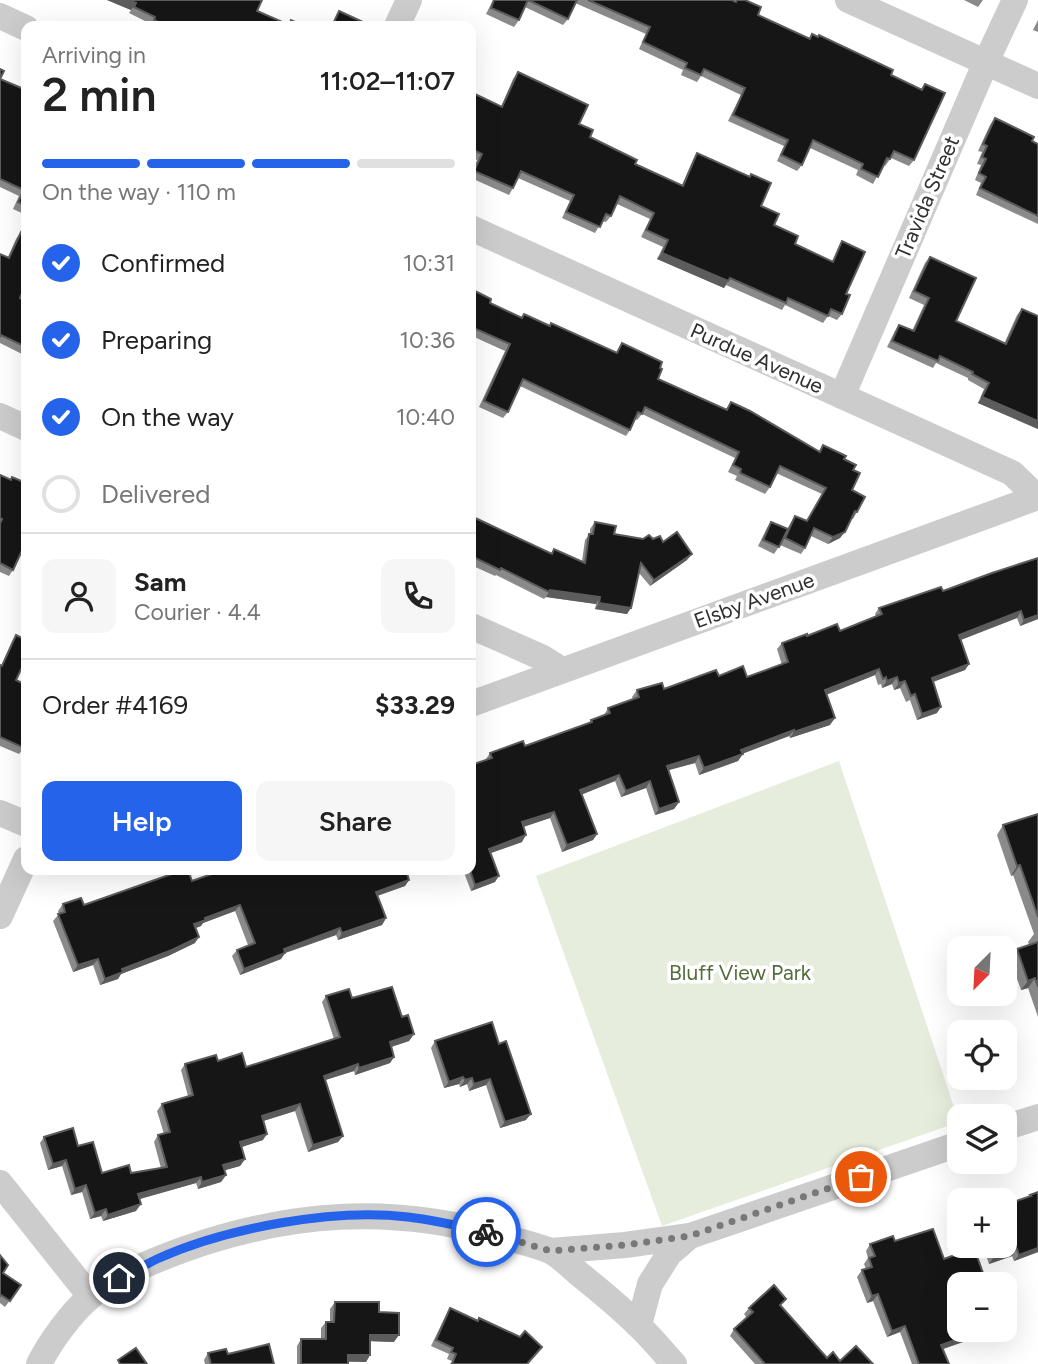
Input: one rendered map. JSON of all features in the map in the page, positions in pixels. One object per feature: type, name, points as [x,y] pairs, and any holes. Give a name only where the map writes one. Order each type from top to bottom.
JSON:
[{"type":"street","points":[[399,21],[409,0]]},
{"type":"street","points":[[848,0],[1038,86]]},
{"type":"street","name":"Travida Street","points":[[842,396],[1015,0]]},
{"type":"street","points":[[0,16],[21,26]]},
{"type":"street","name":"Purdue Avenue","points":[[476,230],[1012,473],[1037,497]]},
{"type":"street","points":[[0,416],[21,426]]},
{"type":"street","name":"Elsby Avenue","points":[[476,702],[1037,497]]},
{"type":"street","points":[[476,628],[543,658],[562,670]]},
{"type":"street","points":[[0,813],[21,822]]},
{"type":"street","points":[[0,916],[21,870]]},
{"type":"street","points":[[1017,1124],[1038,1117]]},
{"type":"street","points":[[39,1364],[65,1325],[90,1296],[119,1278],[171,1254],[250,1230],[303,1220],[355,1216],[405,1217],[486,1232],[551,1251],[625,1245],[690,1236],[947,1148]]},
{"type":"street","points":[[0,1183],[90,1296]]},
{"type":"street","points":[[639,1325],[650,1284],[669,1254],[690,1236]]},
{"type":"street","points":[[551,1251],[639,1325],[674,1364]]},
{"type":"green space","name":"Bluff View Park","points":[[839,761],[953,1104],[947,1104],[947,1126],[662,1226],[536,876]]},
{"type":"building","points":[[128,0],[262,0],[257,11],[280,21],[156,21],[155,17],[134,7],[136,3]]},
{"type":"building","points":[[494,0],[528,0],[519,20],[491,8]]},
{"type":"building","points":[[528,0],[577,0],[568,19]]},
{"type":"building","points":[[588,0],[745,0],[761,7],[758,15],[810,39],[812,34],[818,37],[819,35],[893,70],[891,75],[922,90],[925,84],[945,93],[914,160],[894,151],[890,159],[887,158],[878,177],[861,169],[863,164],[813,140],[802,165],[781,155],[788,140],[733,115],[745,88],[704,69],[701,75],[685,68],[687,63],[643,42],[650,27]]},
{"type":"building","points":[[339,11],[361,21],[334,21]]},
{"type":"building","points":[[518,72],[588,105],[579,124],[593,130],[590,137],[637,160],[635,164],[683,186],[697,153],[750,177],[751,174],[771,183],[761,206],[779,214],[774,225],[798,236],[795,244],[833,262],[842,241],[865,252],[846,294],[850,295],[842,314],[831,309],[828,316],[788,298],[786,303],[730,278],[728,281],[662,253],[668,240],[646,230],[654,213],[620,196],[611,216],[606,214],[600,227],[566,212],[574,195],[521,171],[513,188],[476,172],[482,154],[476,151],[476,94],[502,107]]},
{"type":"building","points":[[0,79],[21,88],[21,189],[0,179]]},
{"type":"building","points":[[995,118],[1034,137],[1032,141],[1038,144],[1038,216],[980,188],[986,177],[979,173],[986,159],[982,157],[987,146],[983,144]]},
{"type":"building","points":[[21,232],[21,345],[1,335],[0,337],[0,254],[9,258]]},
{"type":"building","points":[[930,257],[976,278],[956,321],[1006,344],[1022,309],[1038,316],[1038,421],[982,397],[989,383],[972,374],[973,372],[940,356],[938,361],[892,341],[899,325],[914,331],[929,298],[914,291]]},
{"type":"building","points":[[476,292],[491,299],[490,303],[522,318],[524,314],[550,326],[551,323],[617,353],[622,343],[662,362],[658,379],[727,410],[731,402],[820,452],[823,445],[846,456],[844,459],[856,465],[853,470],[860,473],[852,490],[865,497],[845,532],[833,537],[814,528],[805,548],[785,538],[795,516],[807,521],[826,488],[780,466],[770,487],[740,473],[741,469],[733,465],[739,452],[645,407],[642,414],[638,412],[630,430],[523,379],[508,412],[484,401],[510,344],[476,329]]},
{"type":"building","points":[[0,475],[21,481],[21,553],[13,570],[0,563]]},
{"type":"building","points":[[476,518],[552,554],[554,549],[585,563],[589,534],[593,534],[595,522],[616,526],[614,534],[643,539],[649,535],[653,539],[660,536],[663,542],[677,532],[692,554],[654,580],[641,563],[631,608],[599,603],[600,597],[549,592],[501,568],[500,570],[476,558]]},
{"type":"building","points":[[771,522],[788,529],[779,547],[763,540]]},
{"type":"building","points":[[1038,558],[1038,615],[1024,620],[1021,611],[959,635],[969,664],[932,678],[941,707],[922,714],[915,694],[911,696],[905,681],[899,683],[897,677],[887,681],[886,677],[883,679],[879,669],[825,690],[835,718],[741,750],[743,754],[704,768],[699,756],[667,766],[679,802],[659,809],[650,781],[626,791],[619,775],[580,790],[597,834],[567,845],[554,812],[522,822],[526,835],[489,849],[499,876],[475,885],[472,875],[476,875],[476,763],[492,758],[490,753],[523,741],[525,746],[592,722],[591,720],[610,713],[608,708],[639,697],[637,690],[662,683],[664,689],[716,670],[719,676],[743,666],[747,677],[788,662],[782,643],[837,624],[840,631],[882,614],[879,608],[941,587],[943,591]]},
{"type":"building","points":[[16,635],[21,638],[21,670],[16,680],[21,682],[21,747],[0,737],[0,665],[2,666]]},
{"type":"building","points":[[1038,814],[1038,917],[1003,825]]},
{"type":"building","points":[[169,875],[190,875],[192,881],[209,875],[408,875],[409,880],[376,892],[386,918],[342,933],[340,928],[284,949],[285,953],[244,969],[237,950],[255,943],[240,905],[194,924],[199,937],[122,969],[123,972],[105,979],[98,959],[78,965],[58,914],[65,912],[63,904],[81,898],[84,905]]},
{"type":"building","points":[[1038,942],[1038,987],[1035,978],[1028,981],[1017,949]]},
{"type":"building","points":[[392,987],[402,1017],[408,1015],[414,1034],[390,1042],[394,1057],[359,1068],[358,1064],[324,1076],[343,1136],[313,1145],[300,1104],[262,1116],[267,1134],[240,1142],[245,1159],[223,1165],[226,1175],[202,1182],[201,1177],[138,1194],[141,1204],[108,1215],[106,1209],[95,1213],[86,1185],[75,1189],[66,1160],[53,1164],[44,1137],[73,1128],[78,1146],[93,1142],[102,1173],[129,1165],[131,1173],[167,1167],[158,1135],[170,1132],[162,1104],[193,1095],[185,1064],[216,1055],[218,1061],[242,1053],[246,1067],[340,1037],[326,996],[349,989],[352,998]]},
{"type":"building","points":[[492,1022],[499,1044],[506,1041],[531,1114],[505,1122],[490,1079],[474,1084],[472,1078],[465,1080],[463,1077],[449,1082],[435,1041]]},
{"type":"building","points":[[1038,1192],[1038,1248],[1019,1255],[1017,1201]]},
{"type":"building","points":[[933,1229],[944,1259],[978,1258],[983,1272],[947,1272],[947,1342],[949,1342],[941,1345],[949,1364],[919,1364],[905,1326],[892,1331],[878,1294],[872,1296],[862,1270],[872,1267],[869,1258],[875,1256],[870,1244],[893,1236],[895,1241]]},
{"type":"building","points":[[0,1255],[8,1265],[3,1273],[21,1285],[10,1301],[0,1296]]},
{"type":"building","points":[[774,1285],[786,1299],[780,1305],[827,1358],[833,1352],[840,1361],[856,1346],[873,1364],[765,1364],[734,1329],[753,1312],[749,1308]]},
{"type":"building","points":[[335,1302],[379,1302],[379,1312],[399,1313],[399,1335],[370,1335],[370,1355],[348,1355],[348,1364],[301,1364],[301,1339],[326,1339],[326,1322],[334,1322]]},
{"type":"building","points":[[450,1308],[520,1337],[525,1331],[542,1347],[527,1364],[452,1364],[456,1354],[451,1352],[453,1348],[436,1340]]},
{"type":"building","points":[[269,1344],[274,1364],[211,1364],[208,1353],[226,1349],[228,1354]]},
{"type":"building","points":[[136,1348],[147,1364],[120,1364],[118,1360]]},
{"type":"way so far","points":[[486,1232],[551,1251],[690,1236],[861,1177]]},
{"type":"route","points":[[119,1278],[159,1258],[205,1242],[303,1220],[355,1216],[405,1217],[486,1232]]}]
